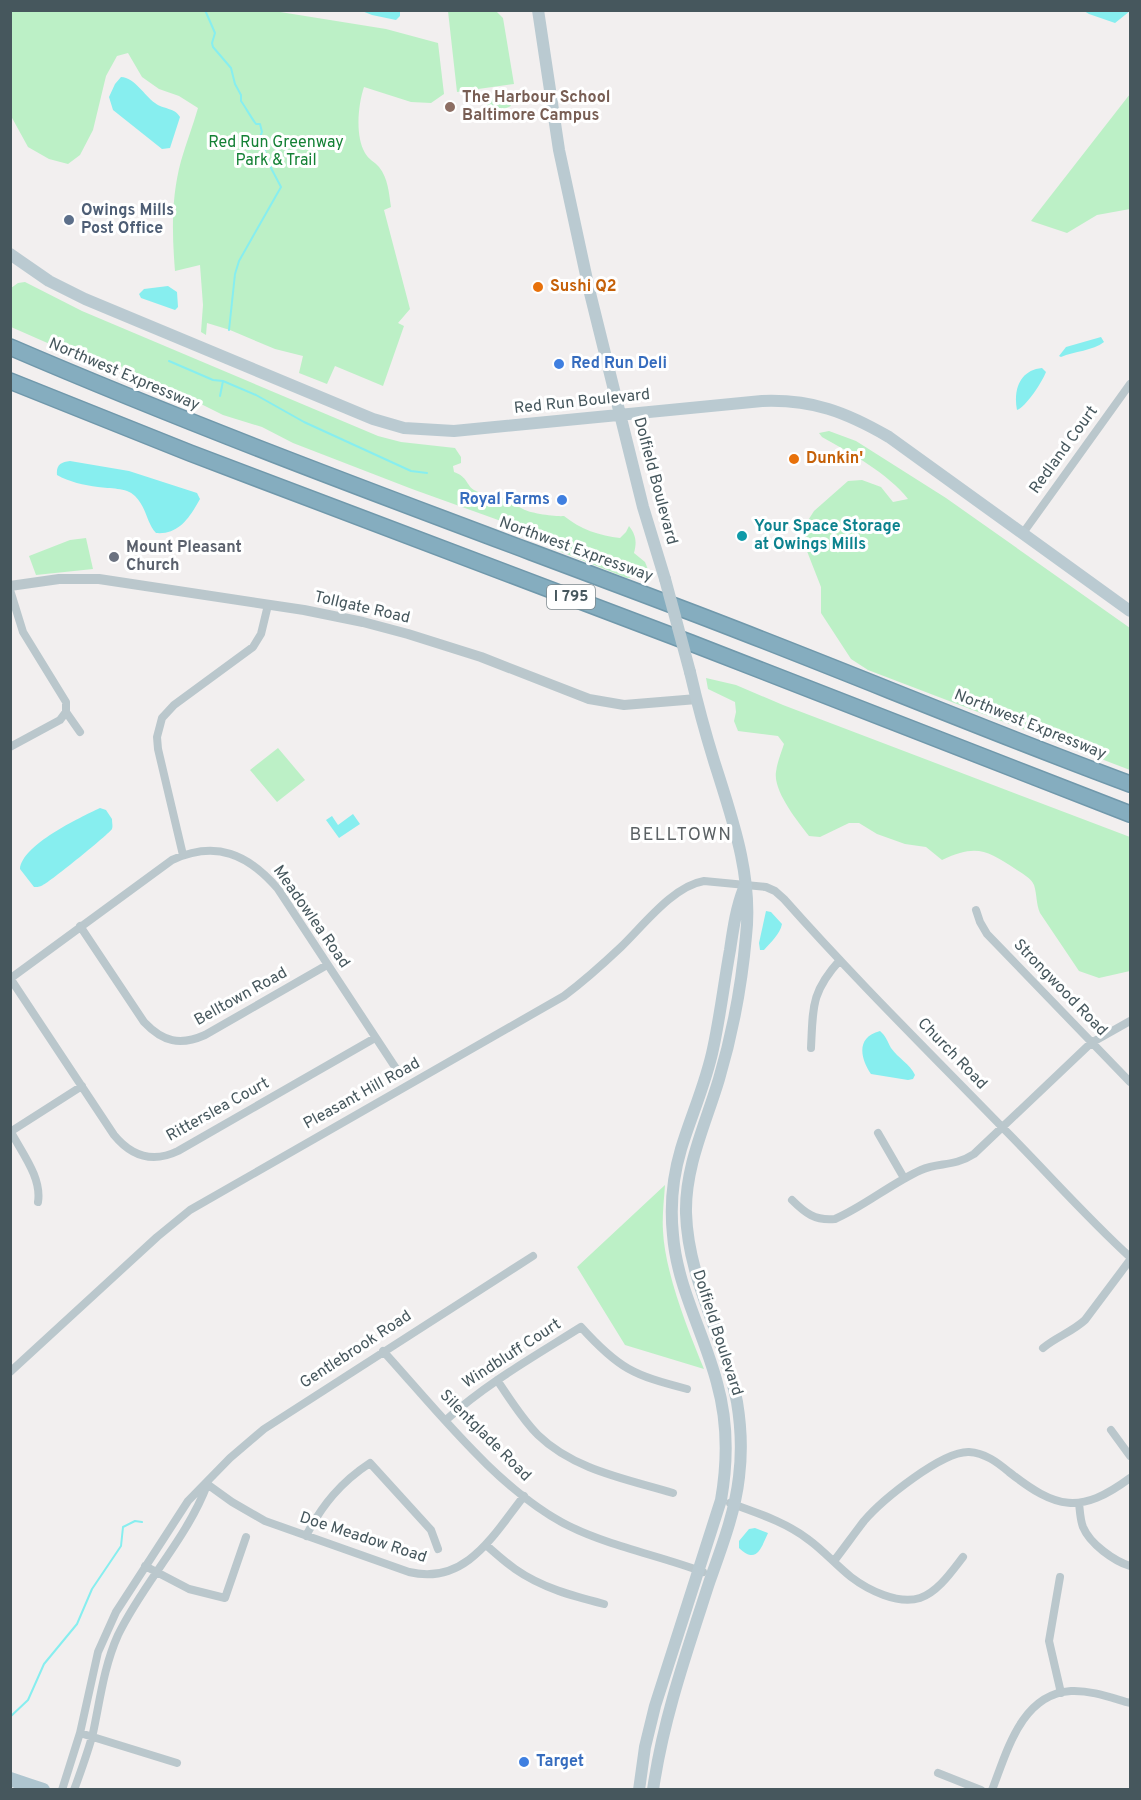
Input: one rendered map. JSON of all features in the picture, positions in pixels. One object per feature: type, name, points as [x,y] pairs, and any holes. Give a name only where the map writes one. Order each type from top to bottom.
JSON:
[{"type":"highway","name":"Northwest Expressway","points":[[10,347],[131,399],[450,523],[682,609],[1131,784]]},
{"type":"highway","name":"I 795","points":[[10,381],[190,453],[691,643],[1131,814]]},
{"type":"main road","name":"Dolfield Boulevard","points":[[538,10],[559,150],[607,367],[643,507],[738,835],[748,918],[731,1027],[718,1081],[694,1156],[686,1202],[691,1260],[731,1379],[737,1403],[741,1456],[734,1505],[669,1710],[659,1749],[653,1790]]},
{"type":"main road","name":"Red Run Boulevard","points":[[10,254],[49,281],[85,299],[393,425],[423,430],[454,431],[762,401],[819,405],[856,418],[889,437],[1131,611]]},
{"type":"main road","name":"Dolfield Boulevard","points":[[639,1790],[652,1716],[721,1500],[727,1453],[723,1408],[717,1381],[677,1263],[672,1209],[680,1150],[713,1052],[739,900],[745,884]]},
{"type":"main road","points":[[10,1779],[43,1790]]},
{"type":"street","name":"Redland Court","points":[[1023,533],[1131,384]]},
{"type":"street","name":"Tollgate Road","points":[[10,588],[59,579],[99,579],[331,614],[408,634],[481,657],[589,699],[609,704],[697,699]]},
{"type":"street","points":[[10,588],[23,632],[66,702],[66,712],[80,732]]},
{"type":"street","points":[[183,855],[158,749],[159,726],[174,705],[253,647],[261,634],[268,605]]},
{"type":"street","points":[[10,747],[60,720],[66,712]]},
{"type":"street","name":"Meadowlea Road","points":[[11,978],[160,868],[183,855],[210,851],[235,855],[259,868],[278,889],[401,1076]]},
{"type":"street","name":"Pleasant Hill Road","points":[[10,1372],[157,1237],[190,1210],[564,996],[594,972],[667,902],[686,887],[704,881],[745,884]]},
{"type":"street","name":"Church Road","points":[[745,884],[766,887],[775,891],[1131,1258]]},
{"type":"street","name":"Strongwood Road","points":[[976,910],[987,934],[1131,1082]]},
{"type":"street","name":"Belltown Road","points":[[80,926],[144,1022],[154,1033],[175,1041],[194,1040],[205,1035],[327,965]]},
{"type":"street","points":[[811,1048],[815,999],[826,975],[840,960]]},
{"type":"street","name":"Ritterslea Court","points":[[11,978],[121,1143],[135,1154],[143,1156],[160,1157],[178,1151],[375,1038]]},
{"type":"street","points":[[792,1200],[805,1213],[813,1217],[823,1220],[835,1219],[923,1169],[966,1160],[974,1155],[1091,1043],[1131,1022]]},
{"type":"street","points":[[38,1202],[40,1191],[37,1180],[11,1132],[82,1086]]},
{"type":"street","points":[[878,1133],[904,1179]]},
{"type":"street","name":"Gentlebrook Road","points":[[62,1790],[80,1733],[98,1652],[116,1612],[188,1502],[230,1458],[264,1429],[533,1256]]},
{"type":"street","points":[[1043,1348],[1085,1320],[1131,1258]]},
{"type":"street","name":"Windbluff Court","points":[[446,1420],[466,1402],[497,1380],[581,1327],[607,1355],[626,1369],[648,1379],[687,1389]]},
{"type":"street","name":"Silentglade Road","points":[[383,1351],[485,1461],[524,1496],[550,1515],[570,1527],[712,1575]]},
{"type":"street","points":[[497,1380],[530,1426],[557,1450],[597,1470],[673,1493]]},
{"type":"street","points":[[1111,1430],[1131,1455]]},
{"type":"street","points":[[834,1561],[864,1521],[877,1508],[924,1471],[955,1454],[969,1452],[985,1455],[1033,1491],[1062,1502],[1079,1503],[1103,1496],[1131,1478]]},
{"type":"street","points":[[306,1536],[322,1507],[335,1491],[370,1463],[431,1530],[438,1549]]},
{"type":"street","name":"Gentlebrook Road","points":[[74,1790],[92,1736],[109,1657],[128,1617],[198,1509],[207,1484]]},
{"type":"street","name":"Doe Meadow Road","points":[[207,1484],[249,1513],[280,1527],[419,1575],[449,1571],[473,1558],[524,1496]]},
{"type":"street","points":[[721,1500],[795,1530],[851,1577],[865,1586],[897,1598],[911,1600],[921,1598],[948,1576],[963,1557]]},
{"type":"street","points":[[1079,1503],[1081,1521],[1088,1536],[1118,1561],[1131,1566]]},
{"type":"street","points":[[145,1566],[189,1589],[225,1598],[246,1537]]},
{"type":"street","points":[[486,1545],[516,1570],[531,1579],[564,1594],[604,1604]]},
{"type":"street","points":[[1060,1577],[1049,1641],[1061,1693]]},
{"type":"street","points":[[992,1790],[1014,1736],[1025,1717],[1038,1704],[1061,1693],[1087,1692],[1131,1703]]},
{"type":"street","points":[[80,1733],[177,1763]]},
{"type":"street","points":[[938,1773],[981,1790]]},
{"type":"green space","name":"Red Run Greenway Park & Trail","points":[[10,11],[274,11],[386,29],[438,43],[444,94],[431,103],[411,102],[364,87],[360,103],[358,120],[360,138],[366,155],[382,171],[389,191],[391,207],[384,210],[410,309],[398,323],[404,326],[383,386],[335,366],[327,384],[299,373],[303,356],[275,349],[207,323],[206,335],[201,332],[203,305],[200,265],[175,271],[173,230],[178,175],[198,108],[179,96],[159,89],[142,77],[128,53],[117,56],[106,76],[93,130],[80,155],[68,164],[49,159],[28,147],[11,116]]},
{"type":"green space","points":[[448,11],[496,11],[503,18],[514,84],[457,92]]},
{"type":"green space","points":[[1130,94],[1130,209],[1097,215],[1067,233],[1031,221]]},
{"type":"green space","points":[[492,97],[497,104],[509,101],[511,106],[496,112],[485,109],[484,102]]},
{"type":"green space","points":[[25,282],[82,311],[378,436],[401,442],[455,448],[461,457],[461,463],[453,466],[454,472],[462,476],[477,492],[501,497],[531,512],[564,516],[583,528],[605,536],[620,538],[629,526],[635,539],[634,553],[645,562],[649,572],[644,576],[627,578],[554,549],[526,530],[293,443],[262,427],[223,415],[199,403],[156,388],[87,355],[52,345],[11,327],[11,288],[18,283]]},
{"type":"green space","points":[[829,431],[856,441],[946,498],[1130,628],[1130,770],[868,670],[851,659],[821,613],[821,587],[803,541],[805,525],[814,511],[848,481],[862,480],[881,487],[893,502],[908,499],[880,472],[819,433]]},
{"type":"green space","points":[[86,538],[93,569],[36,575],[29,556],[70,540]]},
{"type":"green space","points":[[706,678],[736,685],[1130,837],[1130,971],[1099,978],[1079,971],[1040,913],[1033,883],[1022,873],[989,854],[964,852],[942,860],[926,847],[905,844],[877,834],[859,823],[849,823],[820,837],[809,836],[787,806],[778,788],[776,772],[784,744],[778,736],[738,731],[734,721],[735,702],[708,689]]},
{"type":"green space","points":[[278,748],[305,780],[277,802],[250,770]]},
{"type":"green space","points":[[665,1185],[663,1225],[668,1265],[678,1301],[704,1369],[625,1345],[577,1267]]},
{"type":"water","points":[[362,11],[400,11],[400,16],[396,20]]},
{"type":"water","points":[[1084,11],[1130,11],[1115,23]]},
{"type":"water","points":[[121,77],[131,80],[155,103],[175,112],[180,117],[170,148],[162,149],[113,110],[109,97]]},
{"type":"water","points":[[168,286],[177,292],[178,307],[175,310],[141,298],[139,294],[144,289]]},
{"type":"water","points":[[1101,337],[1104,342],[1094,347],[1059,356],[1066,347]]},
{"type":"water","points":[[1042,368],[1046,372],[1041,382],[1029,399],[1017,410],[1016,395],[1020,382],[1028,373]]},
{"type":"water","points":[[70,461],[129,471],[197,493],[200,499],[183,524],[171,531],[156,533],[142,505],[131,493],[82,484],[57,475],[60,465]]},
{"type":"water","points":[[100,808],[106,810],[112,819],[112,829],[56,876],[43,885],[34,887],[20,869],[30,851],[53,833]]},
{"type":"water","points":[[353,814],[360,824],[339,838],[326,820],[332,816],[338,825]]},
{"type":"water","points":[[766,911],[771,912],[782,924],[772,941],[764,950],[760,950],[759,943]]},
{"type":"water","points":[[880,1031],[894,1052],[913,1071],[915,1075],[913,1079],[871,1074],[864,1061],[862,1049],[867,1038]]},
{"type":"water","points":[[755,1528],[768,1533],[758,1552],[750,1555],[739,1548],[739,1541],[749,1529]]},
{"type":"waterway","points":[[205,10],[215,33],[213,47],[231,68],[241,101],[256,124],[260,124],[262,132],[260,137],[271,168],[281,187],[239,261],[235,274],[229,330]]},
{"type":"waterway","points":[[169,361],[256,395],[304,422],[411,471],[427,473]]},
{"type":"waterway","points":[[220,396],[223,381]]},
{"type":"waterway","points":[[10,1717],[28,1700],[44,1664],[77,1624],[92,1589],[121,1546],[123,1527],[135,1521],[142,1522]]},
{"type":"place","name":"The Harbour School Baltimore Campus","points":[[450,107]]},
{"type":"place","name":"Owings Mills Post Office","points":[[69,220]]},
{"type":"place","name":"Sushi Q2","points":[[538,287]]},
{"type":"place","name":"Red Run Deli","points":[[559,364]]},
{"type":"place","name":"Dunkin'","points":[[794,459]]},
{"type":"place","name":"Royal Farms","points":[[562,500]]},
{"type":"place","name":"Your Space Storage at Owings Mills","points":[[742,536]]},
{"type":"place","name":"Mount Pleasant Church","points":[[114,557]]},
{"type":"place","name":"Target","points":[[524,1762]]},
{"type":"district","name":"BELLTOWN","points":[[681,835]]}]
